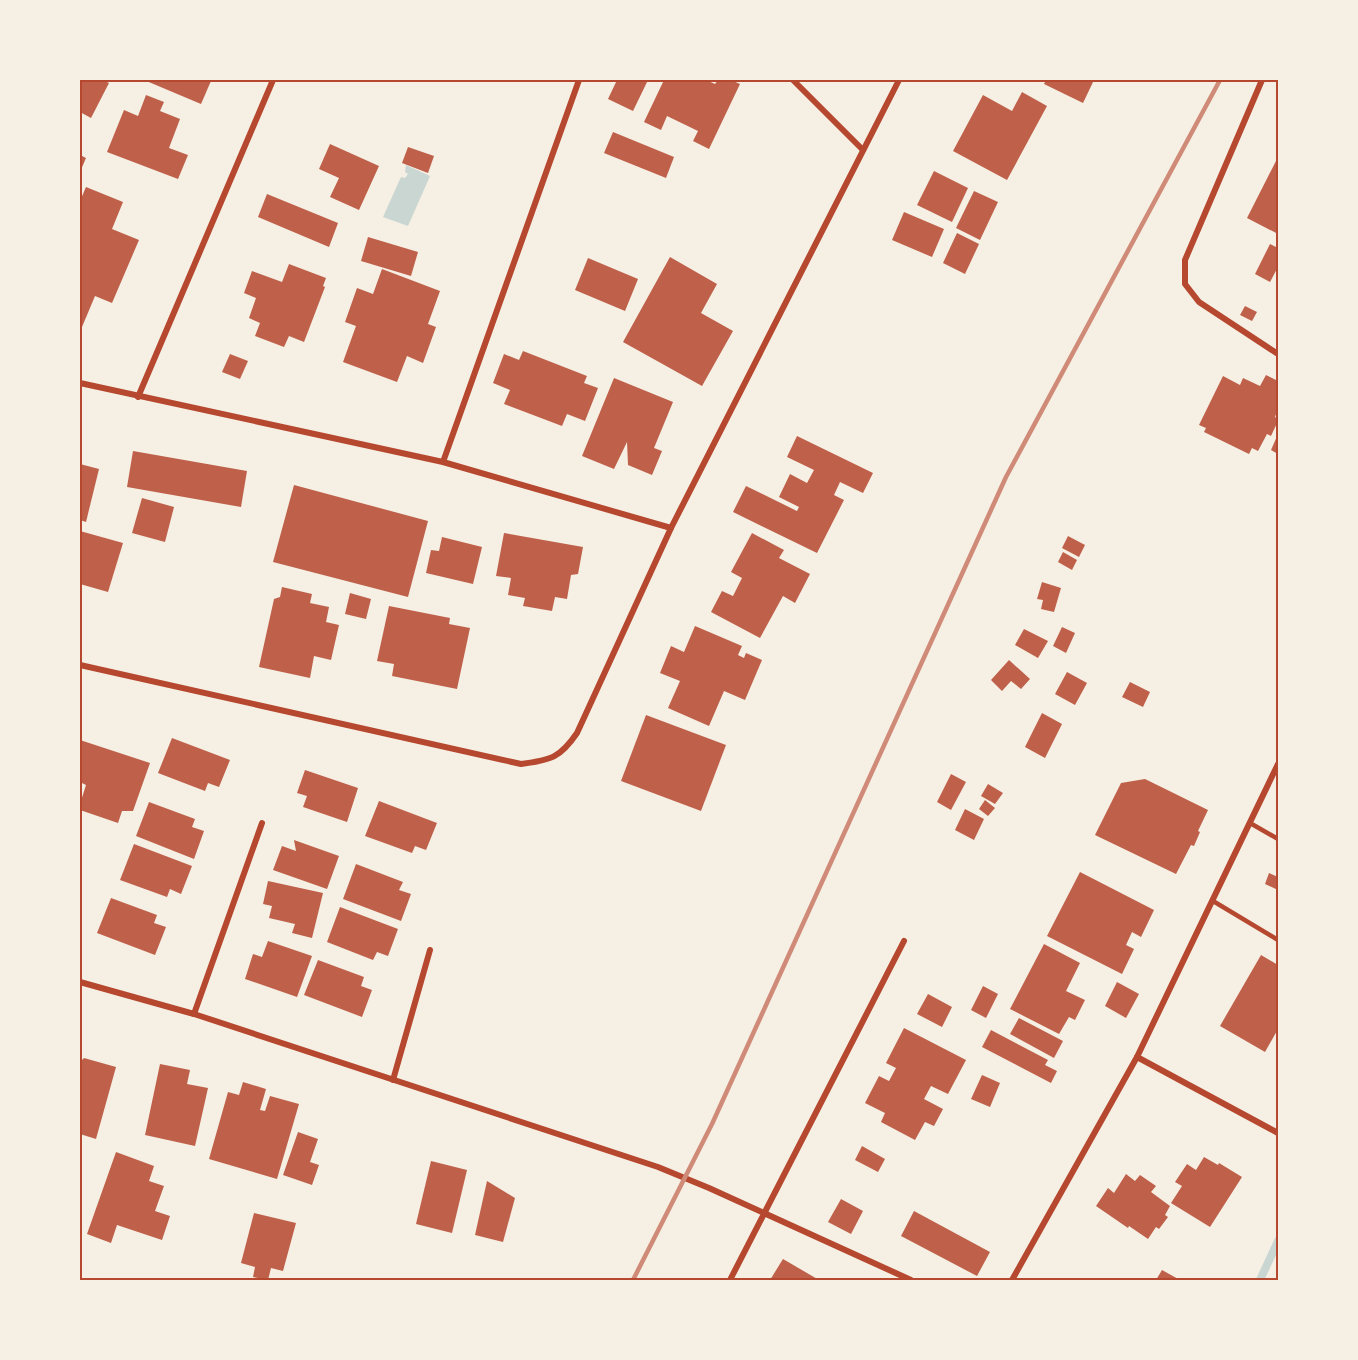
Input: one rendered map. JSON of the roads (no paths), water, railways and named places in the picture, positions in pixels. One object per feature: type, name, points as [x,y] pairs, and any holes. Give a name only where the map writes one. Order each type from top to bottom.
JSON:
[{"type":"street","points":[[138,397],[273,80]]},
{"type":"street","points":[[443,462],[579,80]]},
{"type":"street","points":[[793,80],[863,150]]},
{"type":"street","points":[[80,665],[521,764],[555,758],[568,746],[577,733],[671,528],[899,80]]},
{"type":"street","points":[[1262,80],[1185,260],[1185,284],[1199,302],[1278,354]]},
{"type":"street","points":[[80,384],[443,462],[671,528]]},
{"type":"street","points":[[1012,1281],[1137,1057],[1278,764]]},
{"type":"street","points":[[194,1014],[262,823]]},
{"type":"street","points":[[730,1281],[904,941]]},
{"type":"street","points":[[393,1080],[429,950]]},
{"type":"street","points":[[80,982],[194,1014],[658,1167],[709,1188],[911,1281]]},
{"type":"street","points":[[1137,1057],[1278,1132]]},
{"type":"lane","points":[[1250,823],[1278,839]]},
{"type":"lane","points":[[1213,901],[1278,940]]},
{"type":"waterway","points":[[1260,1280],[1278,1241]]},
{"type":"railway","points":[[633,1280],[712,1124],[1006,477],[1220,80]]}]
